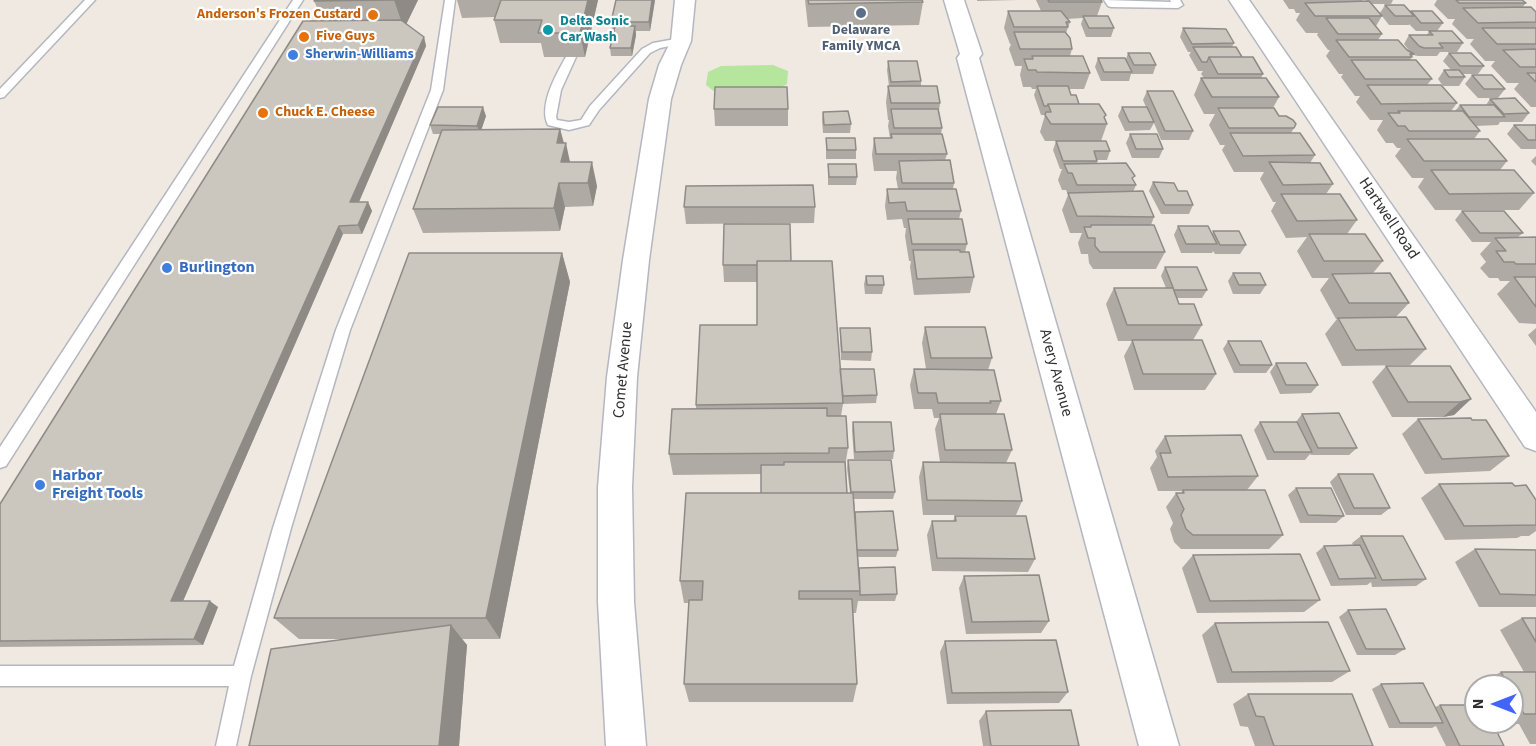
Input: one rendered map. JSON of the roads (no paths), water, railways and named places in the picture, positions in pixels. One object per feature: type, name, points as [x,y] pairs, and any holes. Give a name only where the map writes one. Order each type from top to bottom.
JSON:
[{"type":"street","name":"Comet Avenue","points":[[626,746],[616,602],[615,487],[622,377],[636,260],[660,99],[670,65],[681,41],[686,0]]},
{"type":"street","name":"Avery Avenue","points":[[954,0],[971,54],[969,58],[1159,746]]},
{"type":"street","name":"Hartwell Road","points":[[1239,0],[1536,438]]},
{"type":"lane","points":[[0,95],[90,0]]},
{"type":"lane","points":[[0,461],[298,0]]},
{"type":"lane","points":[[226,746],[241,676],[285,518],[343,330],[437,90],[450,0]]},
{"type":"lane","points":[[1109,0],[1111,4],[1178,5],[1175,0]]},
{"type":"lane","points":[[571,57],[552,103],[549,117],[552,123],[578,126],[585,123],[594,108],[646,51],[657,45],[681,41]]},
{"type":"lane","points":[[0,676],[241,676]]},
{"type":"place","name":"Delaware Family YMCA","points":[[861,13]]},
{"type":"place","name":"Anderson's Frozen Custard","points":[[373,15]]},
{"type":"place","name":"Delta Sonic Car Wash","points":[[548,30]]},
{"type":"place","name":"Five Guys","points":[[304,37]]},
{"type":"place","name":"Sherwin-Williams","points":[[293,55]]},
{"type":"place","name":"Chuck E. Cheese","points":[[263,113]]},
{"type":"place","name":"Burlington","points":[[167,268]]},
{"type":"place","name":"Harbor Freight Tools","points":[[40,485]]}]
